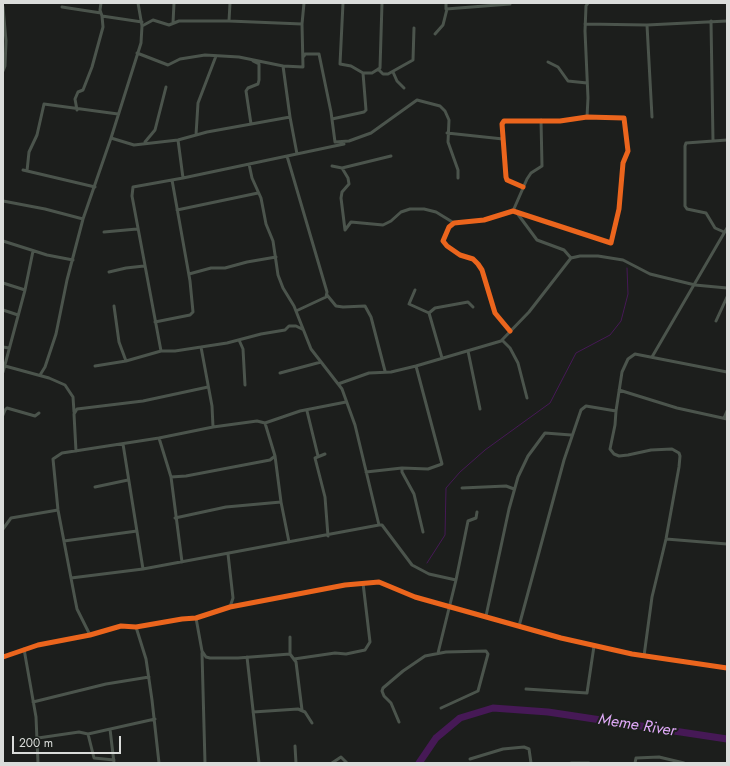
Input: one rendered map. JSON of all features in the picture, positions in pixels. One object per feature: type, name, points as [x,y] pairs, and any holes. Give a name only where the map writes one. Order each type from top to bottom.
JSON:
[{"type":"street","points":[[77,110],[75,99],[78,92],[83,90],[92,67],[103,27],[101,3]]},
{"type":"street","points":[[40,375],[56,334],[67,280],[83,219],[95,187],[138,53],[142,24],[138,3]]},
{"type":"street","points":[[172,24],[174,3]]},
{"type":"street","points":[[229,21],[230,3]]},
{"type":"street","points":[[303,67],[302,24],[304,3]]},
{"type":"street","points":[[343,3],[340,64],[351,66],[363,73],[372,73],[380,68],[382,3]]},
{"type":"street","points":[[435,34],[443,26],[447,9],[446,3]]},
{"type":"street","points":[[587,118],[586,6],[588,3]]},
{"type":"street","points":[[447,9],[510,4]]},
{"type":"street","points":[[3,7],[3,71]]},
{"type":"street","points":[[62,7],[142,24],[153,20],[169,25],[179,21],[229,21],[302,24]]},
{"type":"street","points":[[711,21],[713,141]]},
{"type":"street","points":[[586,24],[647,25],[727,21]]},
{"type":"street","points":[[647,25],[652,117]]},
{"type":"street","points":[[378,70],[383,74],[394,72],[414,60],[414,28]]},
{"type":"street","points":[[138,53],[168,65],[191,56],[216,56],[239,57],[283,66],[303,67]]},
{"type":"street","points":[[303,67],[305,54],[319,54],[335,142],[349,141],[371,133],[417,100],[440,106],[445,111],[449,120],[447,132],[448,142],[458,170],[458,178]]},
{"type":"street","points":[[196,135],[198,103],[205,82],[212,71],[216,56]]},
{"type":"street","points":[[239,57],[259,64],[258,84],[248,88],[246,91],[251,124]]},
{"type":"street","points":[[548,62],[558,67],[568,81],[587,83]]},
{"type":"street","points":[[283,66],[297,154]]},
{"type":"street","points":[[394,72],[397,81],[404,88]]},
{"type":"street","points":[[332,119],[364,112],[366,110],[363,73]]},
{"type":"street","points":[[144,142],[155,130],[166,87]]},
{"type":"street","points":[[27,170],[29,152],[37,135],[44,104],[77,110],[118,114]]},
{"type":"street","points":[[111,138],[134,145],[144,142],[178,140],[196,135],[290,117]]},
{"type":"street","points":[[510,331],[495,313],[482,270],[478,264],[473,259],[460,255],[447,246],[443,241],[449,227],[454,223],[484,220],[513,211],[611,243],[620,209],[623,163],[628,151],[624,118],[587,118],[560,121],[504,121],[503,139],[507,180],[523,187]]},
{"type":"street","points":[[513,211],[523,187],[531,173],[542,166],[541,120]]},
{"type":"street","points":[[447,132],[503,139]]},
{"type":"street","points":[[178,140],[183,178]]},
{"type":"street","points":[[724,232],[715,228],[706,213],[687,209],[684,206],[686,143],[727,140]]},
{"type":"street","points":[[161,351],[137,229],[132,196],[133,187],[344,144]]},
{"type":"street","points":[[287,156],[296,190],[312,237],[327,295],[336,306],[364,306],[371,317],[385,371]]},
{"type":"street","points":[[332,166],[342,168],[392,156]]},
{"type":"street","points":[[249,164],[261,198],[276,257],[280,282],[288,299],[296,311],[311,349],[338,384],[355,425],[379,525]]},
{"type":"street","points":[[342,168],[348,178],[349,184],[342,192],[345,230],[351,222],[384,225],[401,212],[410,209],[424,209],[436,212],[454,223]]},
{"type":"street","points":[[23,170],[95,187]]},
{"type":"street","points":[[155,322],[190,315],[193,312],[189,274],[172,180]]},
{"type":"street","points":[[177,210],[258,193]]},
{"type":"street","points":[[3,201],[45,209],[83,219]]},
{"type":"street","points":[[517,213],[536,240],[564,250],[571,258]]},
{"type":"street","points":[[652,357],[727,228]]},
{"type":"street","points":[[104,232],[137,229]]},
{"type":"street","points":[[3,241],[24,246],[33,251],[73,260]]},
{"type":"street","points":[[3,372],[25,290],[33,251]]},
{"type":"street","points":[[338,384],[369,373],[385,371],[391,372],[416,366],[502,340],[529,312],[571,258],[580,256],[598,256],[623,260],[650,274],[695,285],[727,288]]},
{"type":"street","points":[[189,274],[211,268],[225,268],[246,262],[276,257]]},
{"type":"street","points":[[109,272],[144,266]]},
{"type":"street","points":[[3,283],[25,290]]},
{"type":"street","points":[[415,290],[409,304],[429,312]]},
{"type":"street","points":[[296,311],[327,295]]},
{"type":"street","points":[[716,321],[727,297]]},
{"type":"street","points":[[429,312],[434,308],[468,302],[473,307]]},
{"type":"street","points":[[114,306],[119,342],[126,361]]},
{"type":"street","points":[[3,310],[18,315]]},
{"type":"street","points":[[429,312],[442,358]]},
{"type":"street","points":[[293,326],[298,318]]},
{"type":"street","points":[[95,366],[126,361],[161,351],[174,351],[239,340],[260,334],[285,330],[289,326],[302,329]]},
{"type":"street","points":[[239,340],[241,341],[243,349],[245,385]]},
{"type":"street","points":[[502,340],[510,348],[518,363],[527,398]]},
{"type":"street","points":[[3,347],[9,348]]},
{"type":"street","points":[[201,347],[213,427]]},
{"type":"street","points":[[468,351],[480,409]]},
{"type":"street","points":[[644,656],[652,597],[666,539],[679,467],[679,453],[672,449],[651,450],[628,455],[614,454],[610,449],[615,425],[622,372],[631,356],[635,354],[727,372]]},
{"type":"street","points":[[280,373],[321,362]]},
{"type":"street","points":[[5,366],[40,375],[65,385],[70,390],[73,397],[76,451]]},
{"type":"street","points":[[366,472],[402,468],[428,469],[442,464],[416,366]]},
{"type":"street","points":[[74,414],[76,409],[143,401],[208,387]]},
{"type":"street","points":[[619,390],[677,408],[726,418],[727,411]]},
{"type":"street","points":[[90,635],[78,609],[58,510],[53,459],[58,454],[159,438],[213,427],[257,421],[265,423],[294,413],[346,402]]},
{"type":"street","points":[[519,626],[572,435],[581,410],[584,407],[616,411]]},
{"type":"street","points":[[3,415],[7,408],[35,416],[39,412]]},
{"type":"street","points":[[307,411],[318,456]]},
{"type":"street","points":[[265,423],[275,456],[281,502],[289,542]]},
{"type":"street","points":[[486,616],[514,489],[528,456],[544,435],[551,432],[572,435]]},
{"type":"street","points":[[159,438],[171,477],[175,518],[182,562]]},
{"type":"street","points":[[123,444],[143,569]]},
{"type":"street","points":[[325,454],[315,458],[324,497],[328,536]]},
{"type":"street","points":[[171,477],[186,476],[270,460],[275,456]]},
{"type":"street","points":[[270,460],[276,464]]},
{"type":"street","points":[[402,468],[402,472],[414,494],[423,532]]},
{"type":"street","points":[[95,487],[128,480]]},
{"type":"street","points":[[462,488],[506,486],[514,489]]},
{"type":"street","points":[[175,518],[226,507],[281,502]]},
{"type":"street","points":[[3,529],[11,518],[58,510]]},
{"type":"street","points":[[438,654],[451,605],[468,521],[476,518],[477,512]]},
{"type":"street","points":[[71,578],[143,569],[382,525],[412,565],[429,574],[456,580]]},
{"type":"street","points":[[64,541],[137,531]]},
{"type":"street","points":[[666,539],[727,544]]},
{"type":"street","points":[[228,554],[233,598],[230,607]]},
{"type":"street","points":[[3,657],[24,649],[90,635],[121,626],[136,627],[196,618],[230,607],[363,583],[382,582],[415,596],[594,646],[644,656],[727,668]]},
{"type":"street","points":[[294,660],[335,653],[346,654],[365,650],[370,642],[363,583]]},
{"type":"street","points":[[196,618],[202,651],[205,763]]},
{"type":"street","points":[[136,627],[146,659],[155,719],[159,763]]},
{"type":"street","points":[[290,637],[290,654],[294,660],[302,710],[308,715],[312,723]]},
{"type":"street","points":[[526,689],[587,693],[594,646]]},
{"type":"street","points":[[24,649],[38,738],[38,763]]},
{"type":"street","points":[[202,651],[206,657],[210,658],[290,654]]},
{"type":"street","points":[[399,722],[391,703],[382,693],[383,688],[411,665],[425,656],[486,651],[488,654],[478,691],[441,708]]},
{"type":"street","points":[[247,657],[252,712],[259,763]]},
{"type":"street","points":[[33,702],[106,684],[149,677]]},
{"type":"street","points":[[252,712],[302,710]]},
{"type":"street","points":[[38,738],[79,732],[88,734],[155,719]]},
{"type":"street","points":[[88,734],[94,758],[114,761],[110,729]]},
{"type":"street","points":[[295,746],[296,763]]},
{"type":"street","points":[[470,759],[503,749],[524,747],[529,749],[531,763]]},
{"type":"street","points":[[332,763],[342,757],[347,763]]},
{"type":"street","points":[[635,763],[636,758],[659,757],[684,763]]},
{"type":"street","points":[[571,763],[589,763]]},
{"type":"waterway","points":[[427,563],[445,535],[446,488],[460,472],[485,450],[550,403],[576,353],[610,335],[621,321],[628,294],[627,268]]},
{"type":"waterway","name":"Meme River","points":[[419,763],[436,738],[460,718],[493,708],[548,712],[727,739]]},
{"type":"cycle path","points":[[510,331],[495,313],[482,270],[478,264],[473,259],[460,255],[447,246],[443,241],[449,227],[454,223],[484,220],[513,211],[611,243],[619,209],[623,163],[628,151],[624,118],[587,117],[560,121],[504,121],[502,124],[506,177],[507,180],[523,187]]},
{"type":"cycle path","points":[[3,657],[38,645],[90,635],[121,626],[136,627],[196,618],[230,607],[345,585],[379,582],[415,597],[561,638],[632,654],[727,668]]}]
